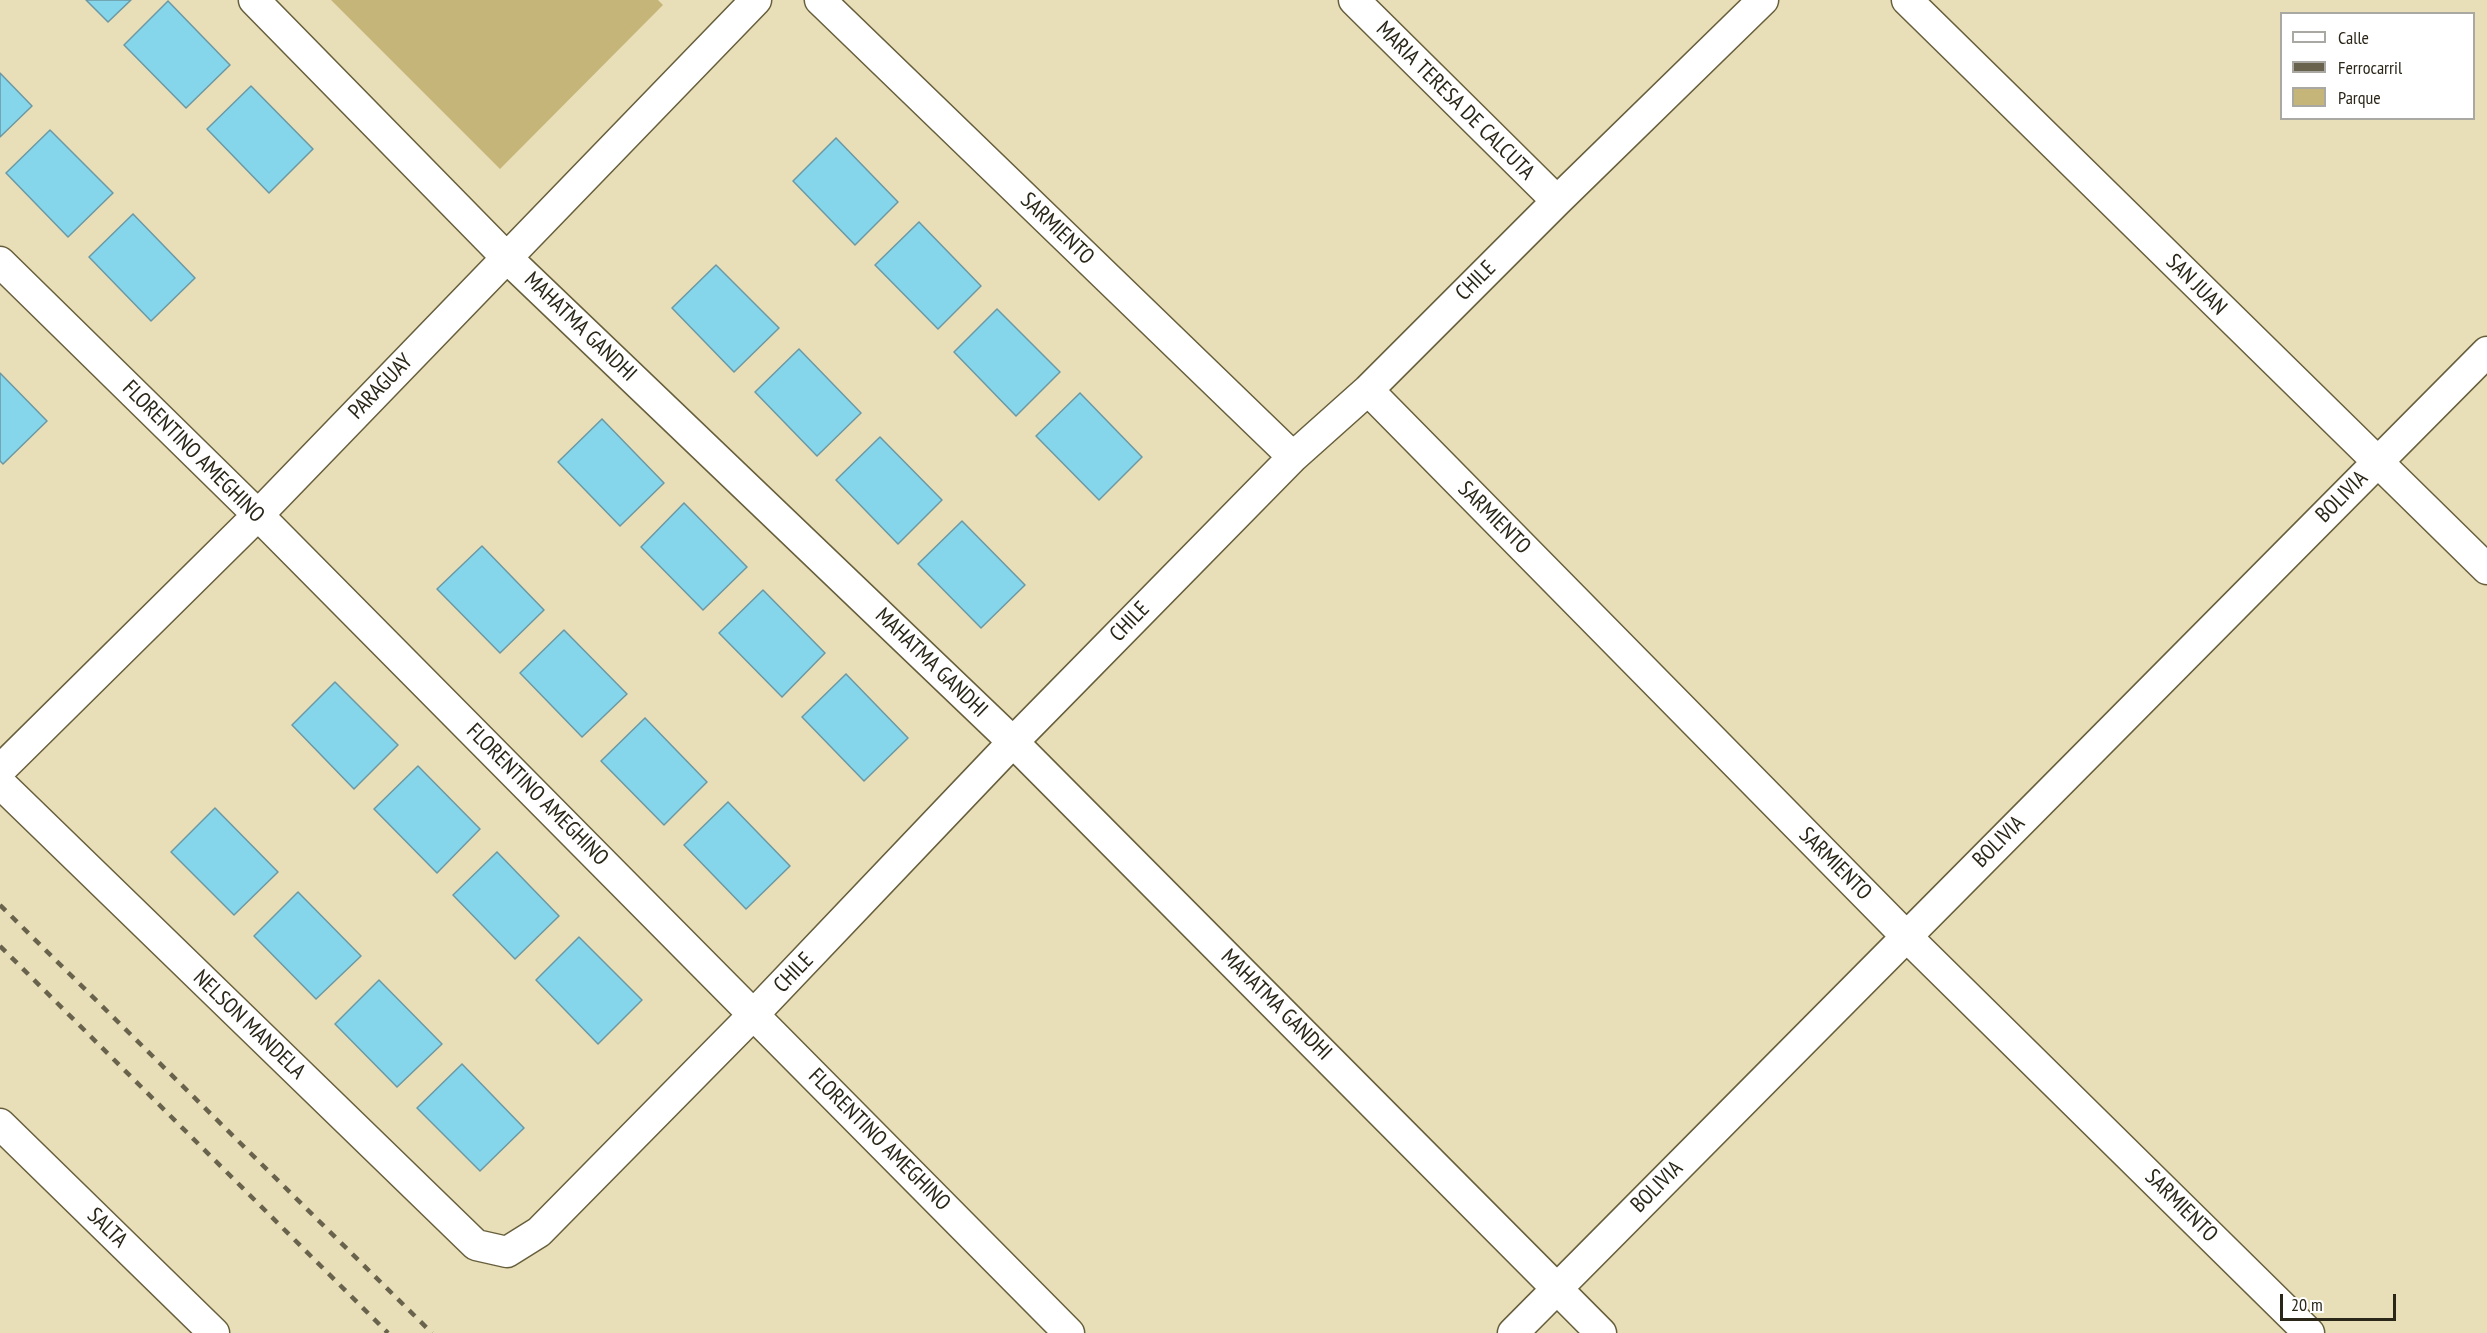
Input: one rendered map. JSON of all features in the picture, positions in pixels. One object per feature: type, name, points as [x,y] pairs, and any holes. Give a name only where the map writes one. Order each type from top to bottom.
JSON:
[{"type":"street","name":"MAHATMA GANDHI","points":[[254,0],[506,257],[1013,742],[1601,1333]]},
{"type":"street","name":"PARAGUAY","points":[[0,770],[258,515],[756,0]]},
{"type":"street","name":"SARMIENTO","points":[[820,0],[1293,457]]},
{"type":"street","name":"MARIA TERESA DE CALCUTA","points":[[1354,0],[1557,201]]},
{"type":"street","name":"CHILE","points":[[507,1252],[539,1232],[754,1014],[1013,742],[1293,457],[1368,390],[1763,0]]},
{"type":"street","name":"SAN JUAN","points":[[1907,0],[2487,569]]},
{"type":"street","name":"FLORENTINO AMEGHINO","points":[[0,262],[258,515],[1069,1333]]},
{"type":"street","name":"BOLIVIA","points":[[1513,1333],[2487,352]]},
{"type":"street","name":"SARMIENTO","points":[[1368,390],[1906,936],[2309,1333]]},
{"type":"street","name":"NELSON MANDELA","points":[[0,783],[476,1245],[507,1252]]},
{"type":"street","name":"SALTA","points":[[0,1124],[214,1333]]},
{"type":"green space","points":[[331,0],[658,0],[663,5],[500,169]]},
{"type":"building","points":[[86,0],[131,0],[108,22]]},
{"type":"building","points":[[168,1],[230,65],[186,108],[124,45]]},
{"type":"building","points":[[0,73],[32,106],[0,137]]},
{"type":"building","points":[[251,86],[313,149],[269,193],[207,129]]},
{"type":"building","points":[[50,130],[113,193],[68,237],[6,173]]},
{"type":"building","points":[[836,138],[898,202],[855,245],[793,181]]},
{"type":"building","points":[[133,214],[195,278],[151,321],[89,257]]},
{"type":"building","points":[[919,222],[981,286],[938,329],[875,265]]},
{"type":"building","points":[[716,265],[779,328],[734,372],[672,308]]},
{"type":"building","points":[[997,309],[1060,372],[1016,416],[954,352]]},
{"type":"building","points":[[799,349],[861,413],[817,456],[755,392]]},
{"type":"building","points":[[0,373],[47,421],[3,464],[0,461]]},
{"type":"building","points":[[1080,393],[1142,457],[1099,500],[1036,436]]},
{"type":"building","points":[[602,419],[664,483],[620,526],[558,462]]},
{"type":"building","points":[[880,437],[942,500],[898,544],[836,480]]},
{"type":"building","points":[[684,503],[747,567],[703,610],[641,547]]},
{"type":"building","points":[[962,521],[1025,585],[981,628],[918,564]]},
{"type":"building","points":[[482,546],[544,610],[500,653],[437,589]]},
{"type":"building","points":[[763,590],[825,653],[782,697],[719,633]]},
{"type":"building","points":[[564,630],[627,694],[582,737],[520,673]]},
{"type":"building","points":[[846,674],[908,738],[864,781],[802,717]]},
{"type":"building","points":[[335,682],[398,745],[354,789],[292,725]]},
{"type":"building","points":[[645,718],[707,782],[664,825],[601,761]]},
{"type":"building","points":[[418,766],[480,829],[437,873],[374,809]]},
{"type":"building","points":[[728,802],[790,866],[746,909],[684,845]]},
{"type":"building","points":[[215,808],[278,872],[234,915],[171,852]]},
{"type":"building","points":[[497,852],[559,916],[515,959],[453,895]]},
{"type":"building","points":[[298,892],[361,956],[316,999],[254,936]]},
{"type":"building","points":[[579,937],[642,1000],[598,1044],[536,980]]},
{"type":"building","points":[[379,980],[442,1044],[397,1087],[335,1024]]},
{"type":"building","points":[[462,1064],[524,1128],[480,1171],[417,1108]]},
{"type":"railway","points":[[0,905],[432,1333]]},
{"type":"railway","points":[[0,946],[388,1333]]}]
